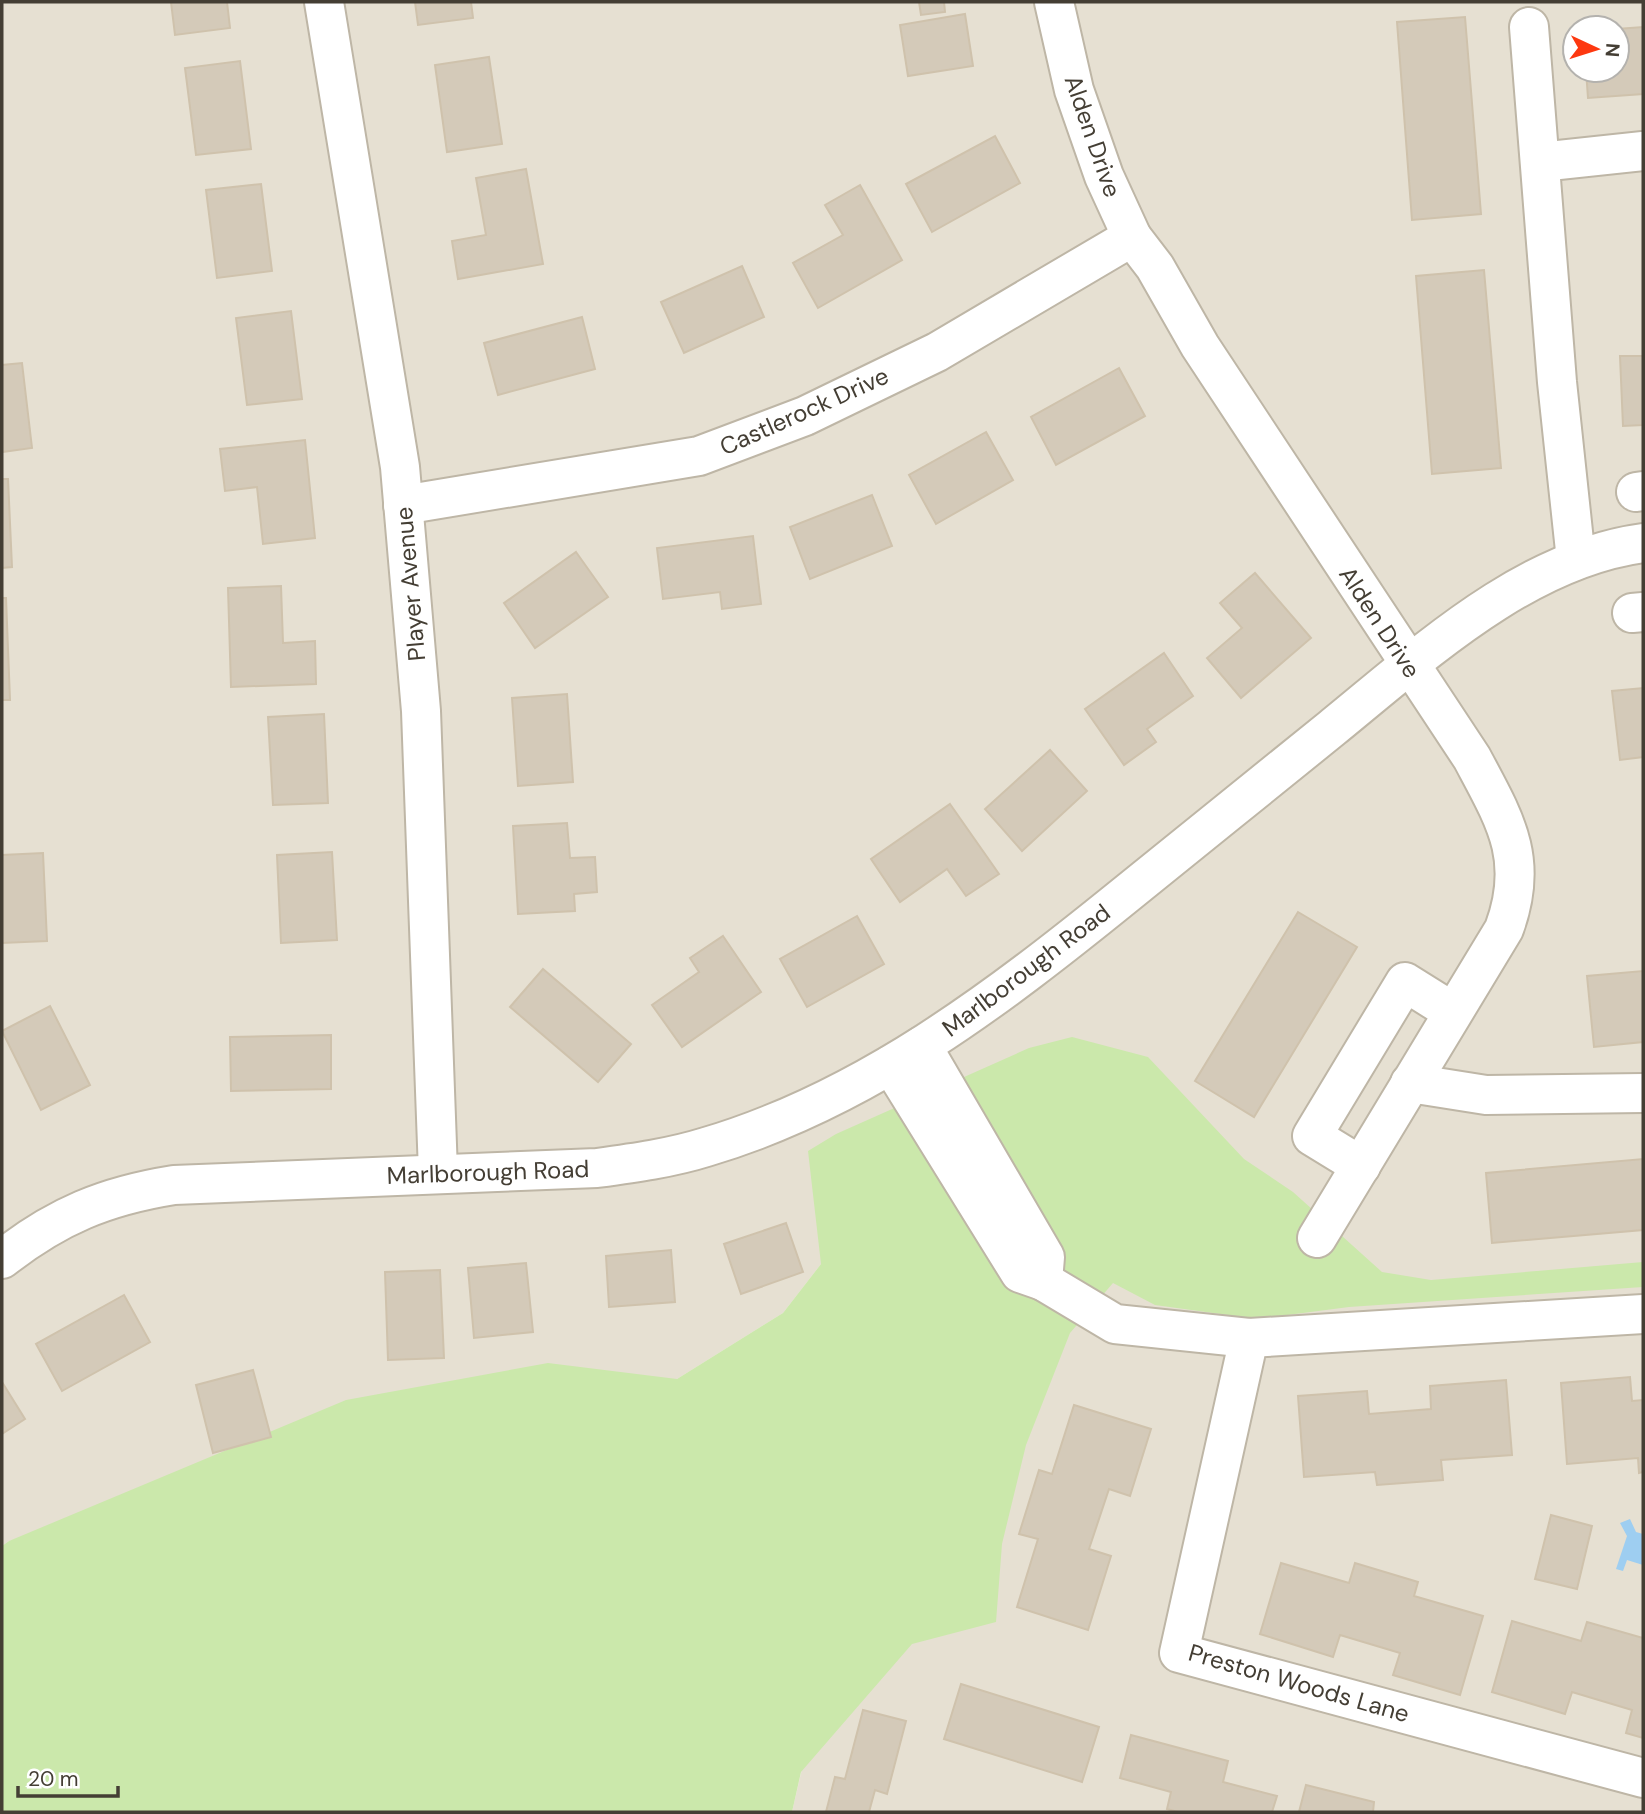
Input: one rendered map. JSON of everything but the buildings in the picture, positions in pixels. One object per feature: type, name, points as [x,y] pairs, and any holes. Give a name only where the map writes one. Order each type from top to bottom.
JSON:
[{"type":"street","name":"Player Avenue","points":[[324,2],[400,467],[421,711],[438,1172]]},
{"type":"street","name":"Alden Drive","points":[[1054,2],[1074,90],[1104,176],[1132,237],[1154,267],[1200,346],[1408,666],[1472,758],[1504,818],[1516,863],[1514,897],[1504,929],[1317,1238]]},
{"type":"street","points":[[1529,27],[1557,382],[1576,560]]},
{"type":"street","points":[[1540,162],[1643,151]]},
{"type":"street","name":"Castlerock Drive","points":[[402,505],[699,456],[805,416],[937,352],[1132,237]]},
{"type":"street","name":"Marlborough Road","points":[[2,1259],[32,1236],[78,1209],[129,1192],[174,1185],[438,1172],[597,1168],[665,1158],[709,1147],[794,1114],[907,1056],[1011,987],[1444,637],[1518,590],[1576,560],[1643,543]]},
{"type":"street","points":[[1361,1166],[1312,1136],[1405,982],[1453,1012]]},
{"type":"street","points":[[907,1056],[1020,1273],[1043,1281],[1115,1324],[1249,1338],[1643,1314]]},
{"type":"street","points":[[1410,1083],[1486,1095],[1643,1093]]},
{"type":"street","name":"Preston Woods Lane","points":[[1249,1338],[1179,1653],[1643,1778]]},
{"type":"shaded area","points":[[2,2],[1643,2],[1643,1812],[792,1812],[841,1600],[821,1264],[783,1313],[677,1379],[9,1541],[2,1546]]},
{"type":"green space","points":[[1072,1037],[1148,1057],[1244,1159],[1293,1192],[1382,1272],[1431,1280],[1643,1262],[1643,1287],[1349,1307],[1257,1319],[1155,1305],[1113,1283],[1070,1333],[1026,1445],[1002,1544],[996,1622],[912,1644],[801,1772],[792,1812],[2,1812],[2,1546],[346,1400],[548,1363],[677,1379],[783,1313],[821,1264],[808,1151],[836,1134],[1029,1048]]},
{"type":"water","points":[[1630,1519],[1636,1532],[1643,1534],[1643,1565],[1627,1560],[1623,1571],[1616,1569],[1627,1536],[1620,1523]]}]
